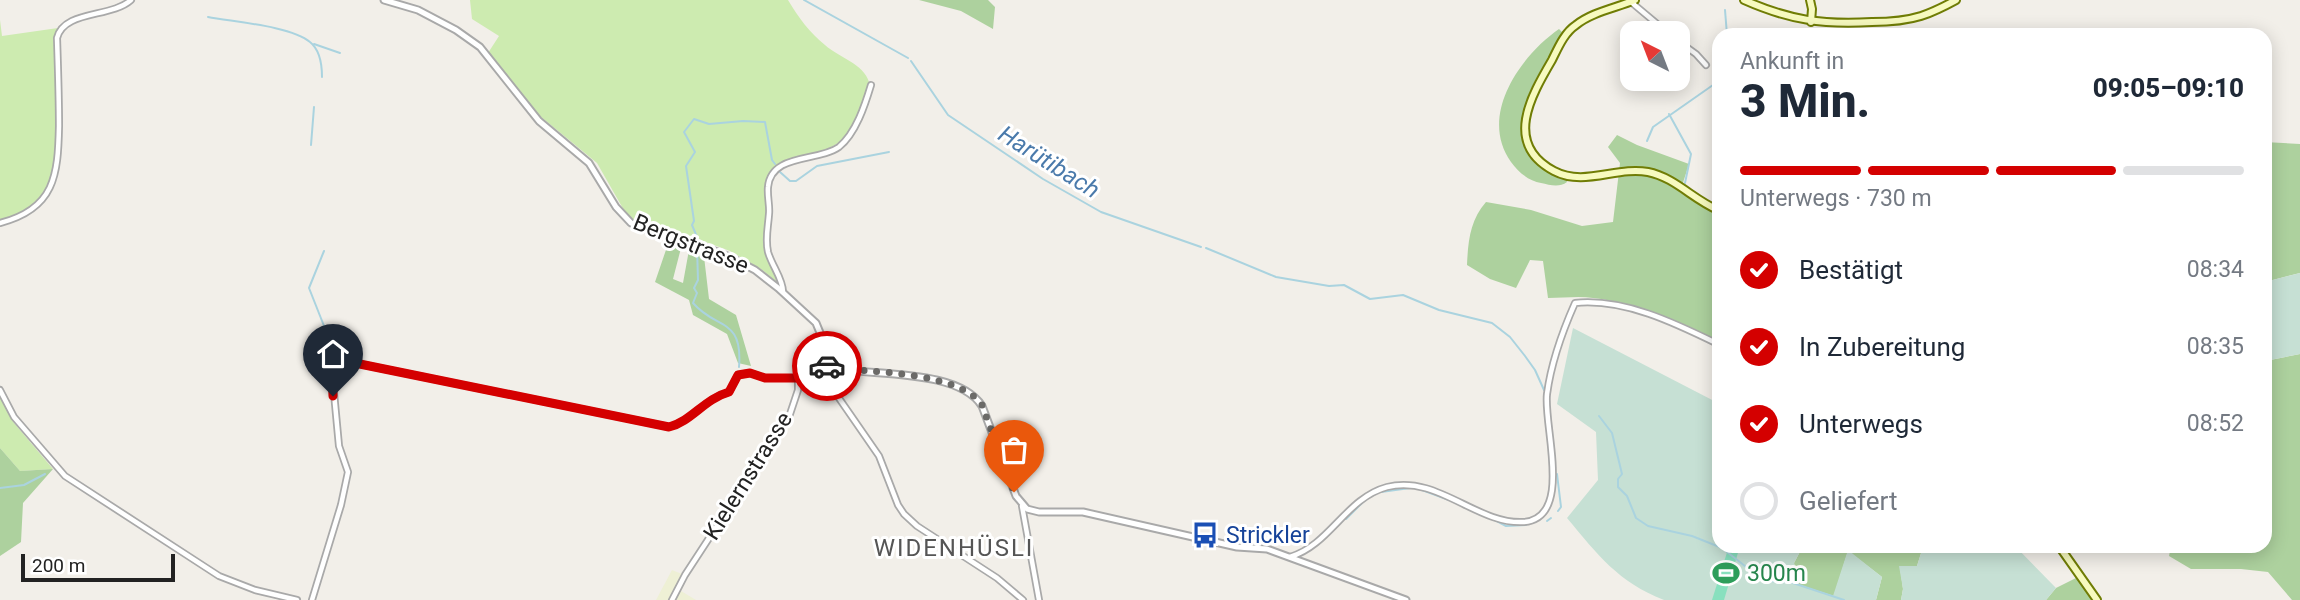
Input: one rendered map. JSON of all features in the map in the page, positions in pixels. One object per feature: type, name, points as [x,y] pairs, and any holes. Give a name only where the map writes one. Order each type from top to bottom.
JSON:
[{"type":"main road","points":[[1744,0],[1778,14],[1811,22],[1847,24],[1919,17],[1956,0]]},
{"type":"main road","points":[[1810,0],[1811,22]]},
{"type":"main road","points":[[1633,1],[1589,17],[1566,34],[1533,92],[1526,110],[1525,128],[1530,147],[1543,163],[1559,173],[1585,177],[1631,172],[1652,173],[1712,207]]},
{"type":"main road","points":[[2064,553],[2098,600]]},
{"type":"street","points":[[0,223],[27,213],[43,197],[56,174],[59,109],[57,38],[60,30],[71,21],[121,7],[131,0]]},
{"type":"street","name":"Bergstrasse","points":[[384,0],[418,10],[456,30],[480,47],[539,121],[589,163],[616,207],[631,223],[687,240],[732,258],[764,276],[816,323],[823,340],[827,364]]},
{"type":"street","points":[[1633,1],[1655,21]]},
{"type":"street","points":[[1690,50],[1706,65]]},
{"type":"street","points":[[783,292],[767,248],[768,186],[772,176],[782,166],[828,152],[844,142],[861,115],[871,85]]},
{"type":"street","points":[[1290,557],[1309,550],[1363,497],[1389,486],[1425,488],[1502,520],[1524,522],[1541,515],[1551,498],[1553,485],[1546,412],[1547,390],[1566,324],[1575,303],[1597,301],[1663,319],[1712,341]]},
{"type":"street","points":[[312,600],[348,472],[339,446],[332,372],[338,364],[350,362],[669,427],[681,424],[715,396],[729,392],[738,375],[750,373],[765,378],[798,378],[805,368],[827,364],[913,376],[959,387],[973,395],[982,405],[1022,506],[1039,600]]},
{"type":"street","points":[[827,364],[834,391],[879,456],[904,514],[917,526],[997,578],[1023,600]]},
{"type":"street","name":"Kielernstrasse","points":[[672,600],[685,575],[790,414],[798,390],[798,378]]},
{"type":"street","points":[[0,390],[14,417],[65,476],[219,576],[255,590],[297,600]]},
{"type":"street","points":[[1022,506],[1039,512],[1083,512],[1237,547],[1262,548],[1406,600]]},
{"type":"street","points":[[1309,550],[1309,564]]},
{"type":"green space","points":[[470,0],[788,0],[814,35],[862,70],[869,85],[862,108],[845,137],[822,151],[780,163],[769,176],[766,190],[766,245],[769,262],[778,283],[761,269],[730,251],[684,234],[634,221],[625,212],[597,163],[535,112],[488,53],[499,36],[472,19]]},
{"type":"green space","points":[[919,0],[988,0],[995,7],[993,29],[961,11]]},
{"type":"green space","points":[[0,20],[2,36],[58,28],[56,36],[60,107],[59,133],[49,182],[38,202],[21,215],[0,220]]},
{"type":"green space","points":[[1559,29],[1562,32],[1561,38],[1530,91],[1523,119],[1524,134],[1536,160],[1549,171],[1566,178],[1567,182],[1554,185],[1532,180],[1517,169],[1502,144],[1499,126],[1501,107],[1518,71],[1530,55]]},
{"type":"green space","points":[[1617,135],[1689,164],[1680,192],[1712,210],[1712,339],[1626,304],[1588,297],[1548,298],[1543,261],[1530,260],[1516,288],[1490,279],[1467,265],[1473,224],[1486,202],[1531,210],[1582,226],[1613,222],[1620,163],[1608,147]]},
{"type":"green space","points":[[2272,142],[2300,144],[2300,273],[2272,280]]},
{"type":"green space","points":[[668,244],[681,248],[673,279],[683,283],[689,250],[703,248],[709,299],[736,315],[751,366],[738,363],[727,334],[693,315],[689,300],[655,282]]},
{"type":"green space","points":[[2300,273],[2300,354],[2272,360],[2272,280]]},
{"type":"green space","points":[[1573,328],[1712,400],[1712,553],[1799,553],[1794,563],[1797,577],[1794,583],[1833,596],[1847,553],[1852,553],[1882,577],[1876,600],[1664,600],[1634,585],[1610,566],[1567,518],[1598,480],[1596,432],[1557,404]]},
{"type":"green space","points":[[2300,354],[2300,600],[2292,600],[2268,572],[2191,569],[2169,556],[2170,553],[2272,553],[2272,360]]},
{"type":"green space","points":[[0,397],[14,423],[53,469],[20,471],[0,448]]},
{"type":"green space","points":[[0,448],[20,471],[53,469],[23,503],[21,542],[0,556]]},
{"type":"green space","name":"300m","points":[[1727,553],[1738,553],[1724,600],[1712,600]]},
{"type":"green space","points":[[1799,553],[1847,553],[1834,596],[1794,583],[1797,577],[1794,563]]},
{"type":"green space","points":[[1851,553],[1921,553],[1917,566],[1900,567],[1903,589],[1901,600],[1876,600],[1882,577]]},
{"type":"green space","points":[[1921,553],[2022,553],[2056,588],[2046,600],[1901,600],[1903,589],[1899,566],[1917,566]]},
{"type":"green space","points":[[672,570],[687,576],[681,591],[696,600],[656,600]]},
{"type":"green space","points":[[2078,577],[2095,600],[2046,600],[2056,588]]},
{"type":"waterway","name":"Harütibach","points":[[804,0],[908,58]]},
{"type":"waterway","points":[[1725,10],[1726,28]]},
{"type":"waterway","points":[[208,17],[276,28],[301,37],[316,49],[322,77]]},
{"type":"waterway","points":[[314,44],[340,53]]},
{"type":"waterway","name":"Harütibach","points":[[911,61],[948,115],[1043,179],[1101,212],[1201,247]]},
{"type":"waterway","points":[[1647,141],[1653,127],[1712,86]]},
{"type":"waterway","points":[[311,145],[314,107]]},
{"type":"waterway","points":[[1669,114],[1691,154],[1685,183]]},
{"type":"waterway","points":[[697,237],[692,225],[694,221],[686,166],[695,152],[684,132],[694,119],[709,124],[765,122],[775,164]]},
{"type":"waterway","points":[[780,172],[790,181],[796,181],[817,166],[889,152]]},
{"type":"waterway","points":[[697,247],[698,280],[694,288],[697,293],[693,303],[732,332],[737,340],[739,367]]},
{"type":"waterway","points":[[1206,248],[1276,277],[1329,286],[1344,285],[1370,299],[1403,295],[1439,310],[1492,323],[1510,337],[1525,356],[1544,390]]},
{"type":"waterway","points":[[324,251],[309,288],[326,331]]},
{"type":"waterway","points":[[1599,416],[1612,433],[1622,474],[1618,479],[1618,487],[1627,496],[1636,518],[1648,526],[1692,536],[1712,544]]},
{"type":"waterway","points":[[0,488],[24,485],[45,474]]},
{"type":"waterway","points":[[1557,474],[1561,507],[1558,511]]},
{"type":"waterway","points":[[1381,492],[1410,488]]},
{"type":"waterway","points":[[1422,490],[1449,500]]},
{"type":"waterway","points":[[1346,519],[1364,501]]},
{"type":"waterway","points":[[1547,521],[1551,518]]},
{"type":"waterway","points":[[1493,519],[1506,526],[1526,525]]},
{"type":"waterway","points":[[1728,553],[1764,581],[1790,582],[1844,600]]},
{"type":"way so far","points":[[827,366],[834,369],[913,376],[968,391],[982,405],[1014,492]]},
{"type":"place","name":"Strickler","points":[[1205,535]]},
{"type":"place","name":"300m","points":[[1726,573]]},
{"type":"district","name":"WIDENHÜSLI","points":[[954,548]]},
{"type":"route","points":[[333,396],[332,372],[338,364],[350,362],[669,427],[681,424],[715,396],[729,392],[738,375],[750,373],[765,378],[798,378],[805,368],[825,362],[827,366]]}]
